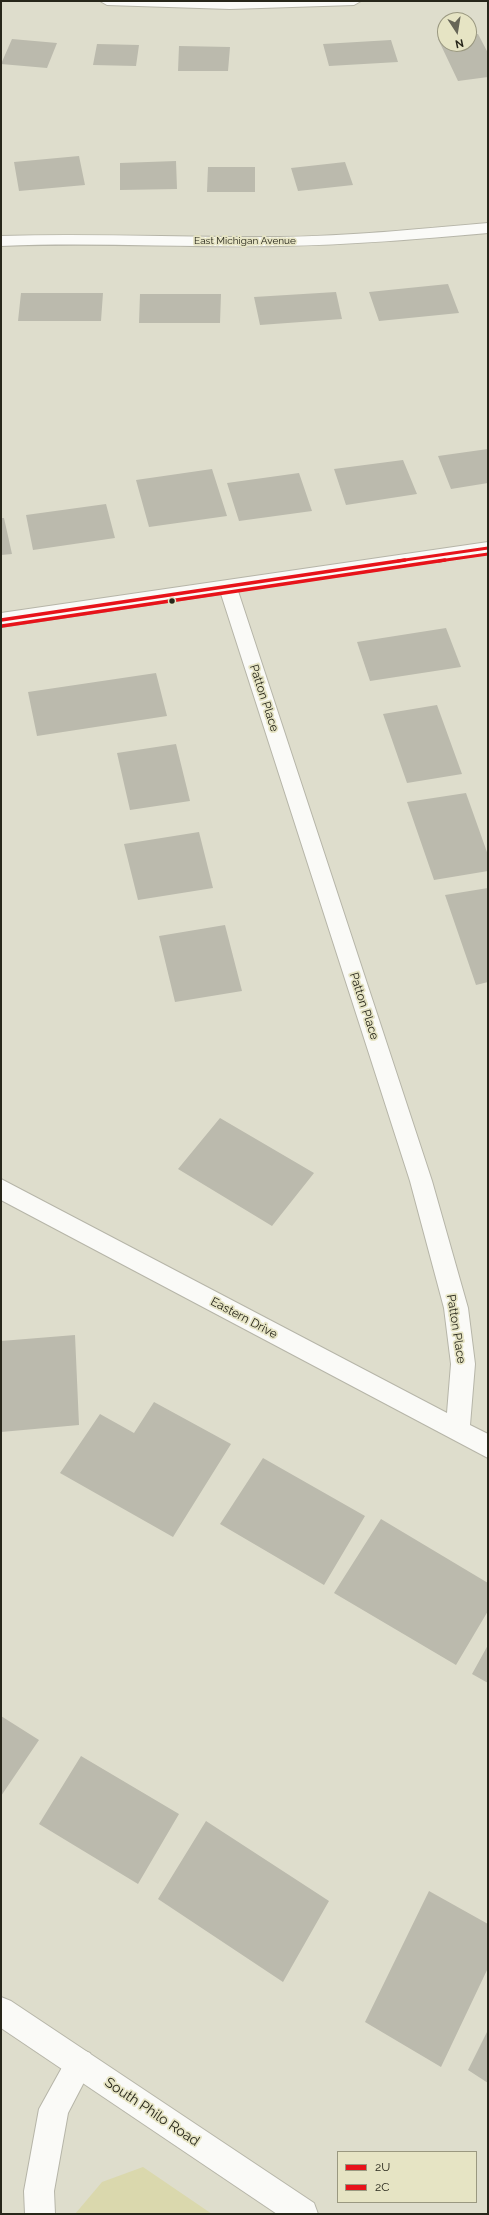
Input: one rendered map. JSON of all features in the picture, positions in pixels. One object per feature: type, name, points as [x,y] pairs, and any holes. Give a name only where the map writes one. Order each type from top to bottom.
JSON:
[{"type":"street","points":[[108,1],[230,5],[354,1]]},
{"type":"street","name":"East Michigan Avenue","points":[[1,241],[53,239],[254,242],[375,238],[488,228]]},
{"type":"street","points":[[1,620],[228,588],[488,548]]},
{"type":"street","name":"Patton Place","points":[[228,588],[421,1181],[456,1308],[463,1364],[458,1431]]},
{"type":"street","name":"Eastern Drive","points":[[1,1189],[488,1447]]},
{"type":"street","name":"South Philo Road","points":[[1,2011],[303,2214]]},
{"type":"street","points":[[40,2214],[39,2191],[54,2109],[80,2063]]},
{"type":"shaded area","points":[[143,2167],[212,2214],[75,2214],[102,2182]]},
{"type":"building","points":[[477,34],[488,53],[488,77],[458,81],[444,52],[477,52]]},
{"type":"building","points":[[12,39],[57,43],[47,68],[1,64]]},
{"type":"building","points":[[391,40],[398,62],[329,66],[323,44]]},
{"type":"building","points":[[97,44],[139,45],[136,66],[93,65]]},
{"type":"building","points":[[179,46],[230,47],[228,71],[178,71]]},
{"type":"building","points":[[79,156],[85,185],[19,191],[14,162]]},
{"type":"building","points":[[176,161],[177,189],[120,190],[120,163]]},
{"type":"building","points":[[345,162],[353,185],[298,191],[291,168]]},
{"type":"building","points":[[208,167],[255,167],[255,192],[207,192]]},
{"type":"building","points":[[448,284],[459,313],[379,321],[369,292]]},
{"type":"building","points":[[336,292],[342,319],[260,325],[254,297]]},
{"type":"building","points":[[21,293],[103,293],[101,321],[18,321]]},
{"type":"building","points":[[140,294],[221,294],[220,323],[139,323]]},
{"type":"building","points":[[488,449],[488,483],[451,489],[438,456]]},
{"type":"building","points":[[403,460],[417,494],[346,505],[334,469]]},
{"type":"building","points":[[212,469],[227,516],[149,527],[136,480]]},
{"type":"building","points":[[299,473],[312,511],[239,521],[227,483]]},
{"type":"building","points":[[106,504],[115,538],[33,550],[26,515]]},
{"type":"building","points":[[1,518],[4,518],[12,554],[1,555]]},
{"type":"building","points":[[446,628],[461,667],[370,681],[357,642]]},
{"type":"building","points":[[156,673],[167,716],[37,736],[28,692]]},
{"type":"building","points":[[437,705],[462,774],[407,783],[383,714]]},
{"type":"building","points":[[176,744],[190,801],[130,810],[117,753]]},
{"type":"building","points":[[466,793],[488,855],[488,871],[434,880],[407,802]]},
{"type":"building","points":[[199,832],[213,888],[138,900],[124,844]]},
{"type":"building","points":[[488,888],[488,982],[476,985],[445,895]]},
{"type":"building","points":[[225,925],[242,991],[175,1002],[159,936]]},
{"type":"building","points":[[220,1118],[314,1173],[272,1226],[178,1169]]},
{"type":"building","points":[[75,1335],[79,1425],[1,1432],[1,1341]]},
{"type":"building","points":[[154,1402],[231,1444],[173,1537],[60,1473],[100,1414],[134,1433]]},
{"type":"building","points":[[263,1458],[365,1516],[324,1585],[220,1524]]},
{"type":"building","points":[[381,1519],[488,1583],[488,1611],[456,1665],[334,1593]]},
{"type":"building","points":[[488,1645],[488,1683],[472,1674]]},
{"type":"building","points":[[1,1716],[39,1740],[1,1796]]},
{"type":"building","points":[[81,1756],[179,1814],[138,1884],[39,1824]]},
{"type":"building","points":[[206,1821],[329,1901],[283,1982],[158,1899]]},
{"type":"building","points":[[429,1891],[488,1924],[488,1968],[441,2067],[365,2022]]},
{"type":"building","points":[[488,2030],[488,2083],[468,2070]]},
{"type":"transit line","name":"2U","points":[[1,620],[488,548]]},
{"type":"transit line","name":"2C","points":[[2,626],[488,554]]}]
